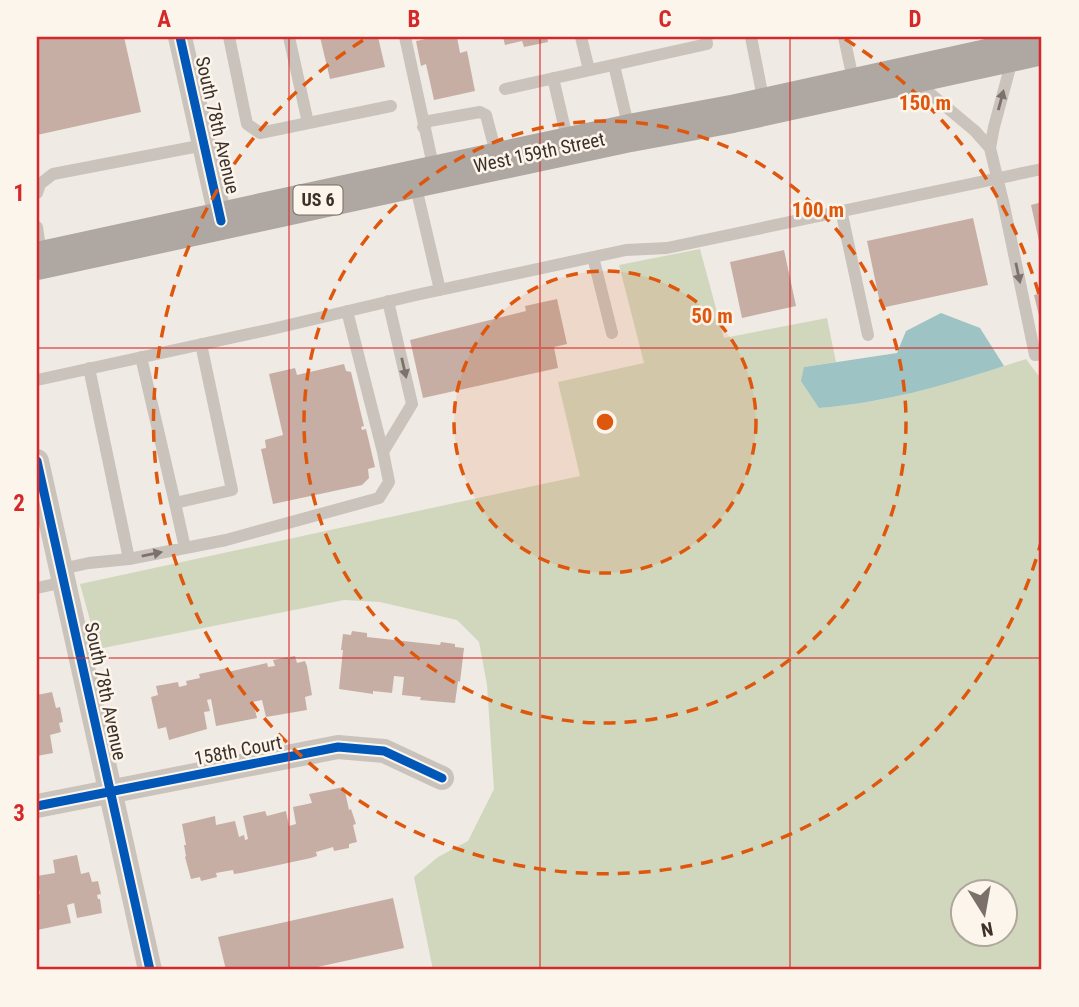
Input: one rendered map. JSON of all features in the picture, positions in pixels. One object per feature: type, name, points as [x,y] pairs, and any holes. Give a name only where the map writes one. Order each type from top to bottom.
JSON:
[{"type":"main road","name":"West 159th Street","points":[[38,249],[221,221],[854,87],[1031,46]]},
{"type":"street","name":"South 78th Avenue","points":[[180,37],[221,221]]},
{"type":"street","name":"South 78th Avenue","points":[[37,461],[150,970]]},
{"type":"street","name":"158th Court","points":[[37,806],[338,747],[384,751],[442,778]]},
{"type":"lane","points":[[229,37],[247,124],[260,133],[391,106]]},
{"type":"lane","points":[[289,37],[308,123]]},
{"type":"lane","points":[[405,37],[423,127],[424,177],[440,290]]},
{"type":"lane","points":[[581,37],[589,70]]},
{"type":"lane","points":[[505,89],[707,44],[706,37]]},
{"type":"lane","points":[[751,37],[765,106]]},
{"type":"lane","points":[[844,37],[854,87]]},
{"type":"lane","points":[[1031,46],[994,127],[990,148],[1035,355],[1042,354]]},
{"type":"lane","points":[[614,65],[630,133]]},
{"type":"lane","points":[[908,75],[975,131],[990,148]]},
{"type":"lane","points":[[553,78],[569,146]]},
{"type":"lane","points":[[423,127],[429,121],[480,112],[486,115],[498,161]]},
{"type":"lane","points":[[37,193],[40,184],[53,174],[204,145]]},
{"type":"lane","points":[[37,380],[626,250],[667,247],[1042,169]]},
{"type":"lane","points":[[841,210],[868,335]]},
{"type":"lane","points":[[593,257],[612,332]]},
{"type":"lane","points":[[383,452],[412,404],[388,301]]},
{"type":"lane","points":[[37,588],[89,563],[129,559],[226,540],[379,498],[389,482],[347,311]]},
{"type":"lane","points":[[175,503],[232,490],[201,344]]},
{"type":"lane","points":[[141,357],[185,548]]},
{"type":"lane","points":[[89,368],[129,559]]},
{"type":"green space","points":[[700,249],[724,338],[827,318],[836,362],[804,367],[819,408],[898,396],[1026,359],[1038,375],[1042,374],[1042,970],[433,970],[414,877],[438,857],[468,841],[494,789],[487,685],[479,642],[457,620],[380,602],[344,600],[98,649],[80,584],[580,476],[558,382],[644,363],[619,265]]},
{"type":"water","points":[[941,313],[980,328],[1004,366],[913,393],[819,408],[801,381],[804,367],[897,353],[906,331]]},
{"type":"building","points":[[37,37],[124,37],[141,112],[37,135]]},
{"type":"building","points":[[320,37],[378,37],[385,67],[330,79]]},
{"type":"building","points":[[435,37],[457,37],[460,53],[467,51],[475,91],[434,100],[426,64],[421,66],[416,41]]},
{"type":"building","points":[[503,37],[547,37],[548,42],[524,47],[522,41],[505,45]]},
{"type":"building","points":[[1042,202],[1042,250],[1041,250],[1031,205]]},
{"type":"building","points":[[973,218],[988,285],[881,308],[867,241]]},
{"type":"building","points":[[784,250],[796,306],[742,318],[730,262]]},
{"type":"building","points":[[1042,293],[1042,320],[1040,320],[1034,295]]},
{"type":"building","points":[[557,299],[567,344],[554,347],[558,368],[423,398],[410,340],[526,311],[525,306]]},
{"type":"building","points":[[344,364],[346,371],[351,372],[364,426],[361,427],[362,430],[366,429],[375,467],[368,469],[369,478],[362,485],[273,504],[261,449],[266,448],[265,440],[283,435],[269,374],[295,368],[297,375]]},
{"type":"building","points":[[352,631],[367,633],[367,637],[440,645],[441,642],[464,648],[455,703],[420,700],[421,697],[402,695],[404,677],[394,676],[392,693],[373,691],[373,694],[339,689],[343,634],[351,635]]},
{"type":"building","points":[[295,656],[297,663],[305,661],[307,666],[312,695],[305,697],[307,710],[266,717],[262,700],[253,702],[257,718],[216,726],[211,699],[207,700],[210,711],[204,712],[207,729],[169,740],[166,727],[158,729],[151,697],[158,695],[156,686],[178,682],[179,687],[187,685],[186,681],[200,678],[199,674],[227,668],[228,672],[267,663],[268,667],[275,666],[273,660]]},
{"type":"building","points":[[52,692],[56,708],[60,707],[63,722],[59,723],[61,732],[50,735],[53,753],[37,756],[37,695]]},
{"type":"building","points":[[344,787],[349,810],[351,809],[356,824],[353,825],[357,842],[349,844],[349,848],[334,851],[333,847],[316,852],[317,856],[311,858],[241,873],[234,874],[233,870],[216,873],[217,877],[201,881],[200,877],[191,879],[185,857],[182,824],[215,816],[216,825],[235,821],[239,837],[244,835],[245,840],[248,839],[243,816],[265,811],[267,816],[286,811],[289,826],[296,824],[293,807],[312,803],[309,794]]},
{"type":"building","points":[[77,855],[81,874],[89,872],[92,882],[98,881],[101,894],[97,895],[102,913],[77,918],[74,903],[67,905],[71,923],[37,930],[37,894],[40,894],[37,876],[55,873],[53,860]]},
{"type":"building","points":[[393,898],[404,948],[304,970],[226,970],[218,937]]},
{"type":"cycle path","points":[[180,37],[221,221]]},
{"type":"cycle path","points":[[37,461],[150,970]]},
{"type":"cycle path","points":[[37,806],[338,747],[384,751],[442,778]]}]
